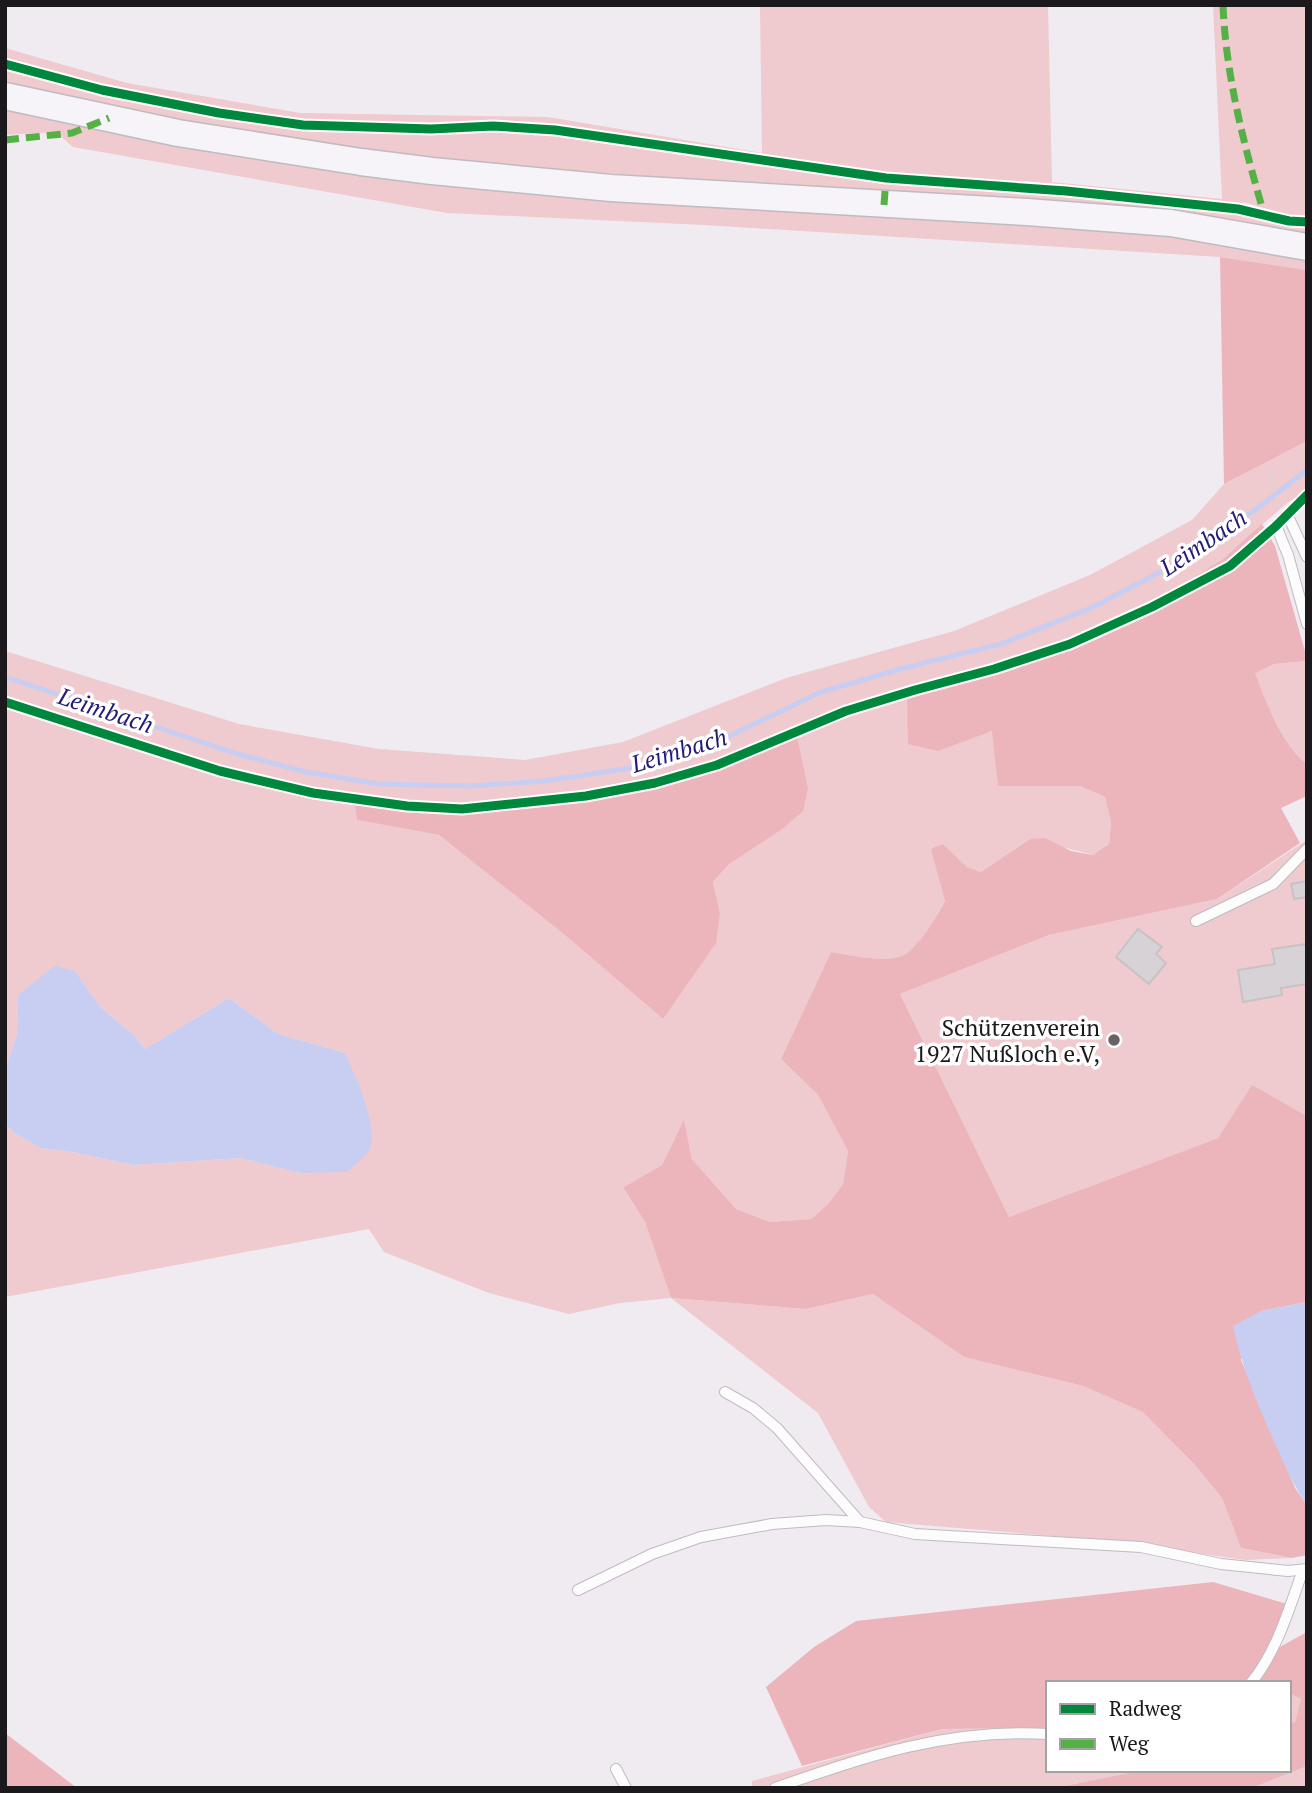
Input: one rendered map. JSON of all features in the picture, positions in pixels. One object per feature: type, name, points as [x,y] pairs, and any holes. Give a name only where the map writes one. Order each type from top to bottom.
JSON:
[{"type":"street","points":[[5,96],[178,133],[361,162],[611,188],[1171,223],[1307,247]]},
{"type":"lane","points":[[1307,495],[1276,526],[1307,624]]},
{"type":"lane","points":[[1287,514],[1307,557]]},
{"type":"lane","points":[[1196,921],[1273,884],[1307,849]]},
{"type":"lane","points":[[725,1392],[753,1408],[777,1428],[860,1522]]},
{"type":"lane","points":[[578,1590],[652,1553],[701,1537],[772,1524],[826,1520],[860,1522],[915,1534],[1141,1547],[1221,1564],[1305,1570],[1276,1640],[1252,1681]]},
{"type":"lane","points":[[775,1788],[919,1742],[989,1734],[1046,1734]]},
{"type":"lane","points":[[616,1769],[626,1788]]},
{"type":"path","points":[[1271,476],[1279,501]]},
{"type":"shaded area","points":[[760,5],[1048,5],[1052,182],[1222,199],[1213,5],[1307,5],[1307,220],[1243,202],[1244,217],[1307,226],[1307,236],[1172,210],[1081,202],[867,192],[495,165],[264,139],[5,85],[5,48],[127,83],[300,113],[548,117],[762,153]]},
{"type":"shaded area","points":[[5,106],[461,186],[679,205],[1055,224],[1193,238],[1307,259],[1307,270],[1220,257],[704,225],[447,213],[73,147],[56,132],[5,135]]},
{"type":"shaded area","points":[[1220,257],[1307,270],[1307,441],[1224,484]]},
{"type":"shaded area","points":[[1307,441],[1307,490],[1287,503],[1223,559],[1149,605],[1084,634],[1005,663],[907,687],[974,736],[993,731],[998,786],[1080,786],[1105,797],[1111,823],[1109,844],[1094,855],[1030,839],[981,872],[967,867],[943,844],[932,850],[945,900],[924,936],[900,957],[870,958],[831,952],[781,1059],[818,1095],[848,1151],[843,1184],[828,1204],[811,1219],[770,1222],[736,1209],[692,1159],[684,1121],[662,1165],[623,1189],[645,1222],[671,1298],[620,1303],[569,1314],[489,1293],[384,1252],[369,1229],[5,1297],[5,1124],[16,1134],[41,1148],[134,1165],[240,1158],[300,1173],[345,1053],[278,1034],[229,998],[145,1049],[135,1036],[100,1007],[75,971],[18,995],[17,1034],[5,1070],[5,651],[239,724],[379,749],[525,760],[623,742],[786,678],[954,631],[1090,575],[1192,520],[1224,484]],"holes":[[[795,725],[808,788],[781,830],[728,865],[713,882],[720,913],[663,1019],[566,936],[439,835],[357,820],[353,795],[443,803],[531,799],[643,783],[712,763]]]},
{"type":"shaded area","points":[[1262,524],[1275,546],[1307,658],[1307,661],[1274,664],[1255,673],[1282,735],[1307,764],[1307,796],[1281,808],[1300,843],[1217,899],[1049,935],[900,994],[1009,1217],[1218,1138],[1252,1085],[1307,1116],[1307,1302],[1261,1311],[1241,1360],[1295,1488],[1307,1505],[1307,1555],[1292,1558],[1241,1548],[1222,1498],[1195,1465],[1143,1412],[1083,1386],[964,1357],[873,1294],[806,1309],[671,1298],[645,1222],[623,1188],[662,1165],[684,1120],[692,1159],[736,1209],[770,1222],[811,1219],[828,1204],[843,1184],[848,1151],[818,1095],[781,1059],[831,952],[891,958],[900,957],[913,948],[945,901],[931,849],[943,844],[967,867],[981,872],[1030,839],[1045,838],[1071,851],[1093,855],[1109,844],[1111,823],[1105,797],[1080,786],[998,786],[992,731],[938,751],[908,744],[907,686],[1005,663],[1084,634],[1149,605],[1223,559]]},
{"type":"shaded area","points":[[1307,661],[1307,764],[1282,734],[1254,673],[1274,664]]},
{"type":"shaded area","points":[[795,725],[808,788],[803,811],[781,830],[728,865],[713,882],[720,913],[716,943],[663,1019],[566,936],[439,835],[357,820],[353,795],[444,803],[531,799],[643,783],[712,763]]},
{"type":"shaded area","name":"Schützenverein 1927 Nußloch e.V,","points":[[1307,840],[1307,1116],[1252,1086],[1218,1138],[1009,1217],[900,994],[1049,935],[1217,899]]},
{"type":"shaded area","points":[[873,1294],[964,1357],[1083,1386],[1144,1412],[1195,1465],[1222,1498],[1241,1548],[1292,1558],[1245,1560],[1113,1541],[886,1522],[869,1507],[818,1413],[671,1298],[806,1309]]},
{"type":"shaded area","points":[[1213,1582],[1294,1606],[1276,1649],[1307,1632],[1307,1766],[1252,1788],[1055,1788],[1133,1772],[1291,1772],[1291,1723],[1295,1722],[1301,1699],[1291,1694],[1291,1681],[1046,1681],[1046,1728],[942,1729],[802,1766],[766,1687],[814,1647],[856,1621]]},
{"type":"shaded area","points":[[1291,1694],[1301,1699],[1295,1722],[1291,1723]]},
{"type":"shaded area","points":[[1046,1728],[1046,1772],[1133,1772],[1055,1788],[752,1788],[752,1781],[942,1729]]},
{"type":"shaded area","points":[[5,1733],[77,1788],[5,1788]]},
{"type":"shaded area","points":[[1307,1766],[1307,1788],[1252,1788]]},
{"type":"water","points":[[55,966],[75,971],[100,1007],[135,1036],[145,1049],[229,998],[278,1034],[345,1053],[368,1113],[372,1138],[370,1148],[347,1172],[300,1173],[240,1158],[134,1165],[41,1148],[16,1134],[5,1124],[5,1070],[17,1034],[18,995]]},
{"type":"water","points":[[1307,1302],[1307,1505],[1289,1474],[1262,1414],[1245,1371],[1233,1326],[1261,1311]]},
{"type":"building","points":[[1307,881],[1307,897],[1294,899],[1291,884]]},
{"type":"building","points":[[1138,929],[1162,947],[1156,954],[1166,963],[1149,984],[1116,957]]},
{"type":"building","points":[[1307,944],[1307,984],[1281,988],[1282,995],[1243,1002],[1238,970],[1275,964],[1272,949]]},
{"type":"waterway","name":"Leimbach","points":[[5,677],[234,753],[306,772],[378,784],[471,786],[545,781],[630,768],[729,736],[821,692],[1001,644],[1093,607],[1185,559],[1307,470]]},
{"type":"marked path","points":[[1223,5],[1237,111],[1264,214]]},
{"type":"marked path","points":[[5,140],[72,133],[109,118]]},
{"type":"marked path","points":[[884,205],[886,178]]},
{"type":"cycle path","points":[[5,64],[102,90],[219,113],[303,125],[431,129],[493,126],[555,130],[886,178],[1066,191],[1238,209],[1289,221],[1307,222]]},
{"type":"cycle path","points":[[5,702],[220,771],[313,793],[407,806],[462,809],[586,796],[655,783],[717,765],[846,711],[994,669],[1070,644],[1152,607],[1230,566],[1307,495]]},
{"type":"place","name":"Schützenverein 1927 Nußloch e.V,","points":[[1114,1040]]}]
